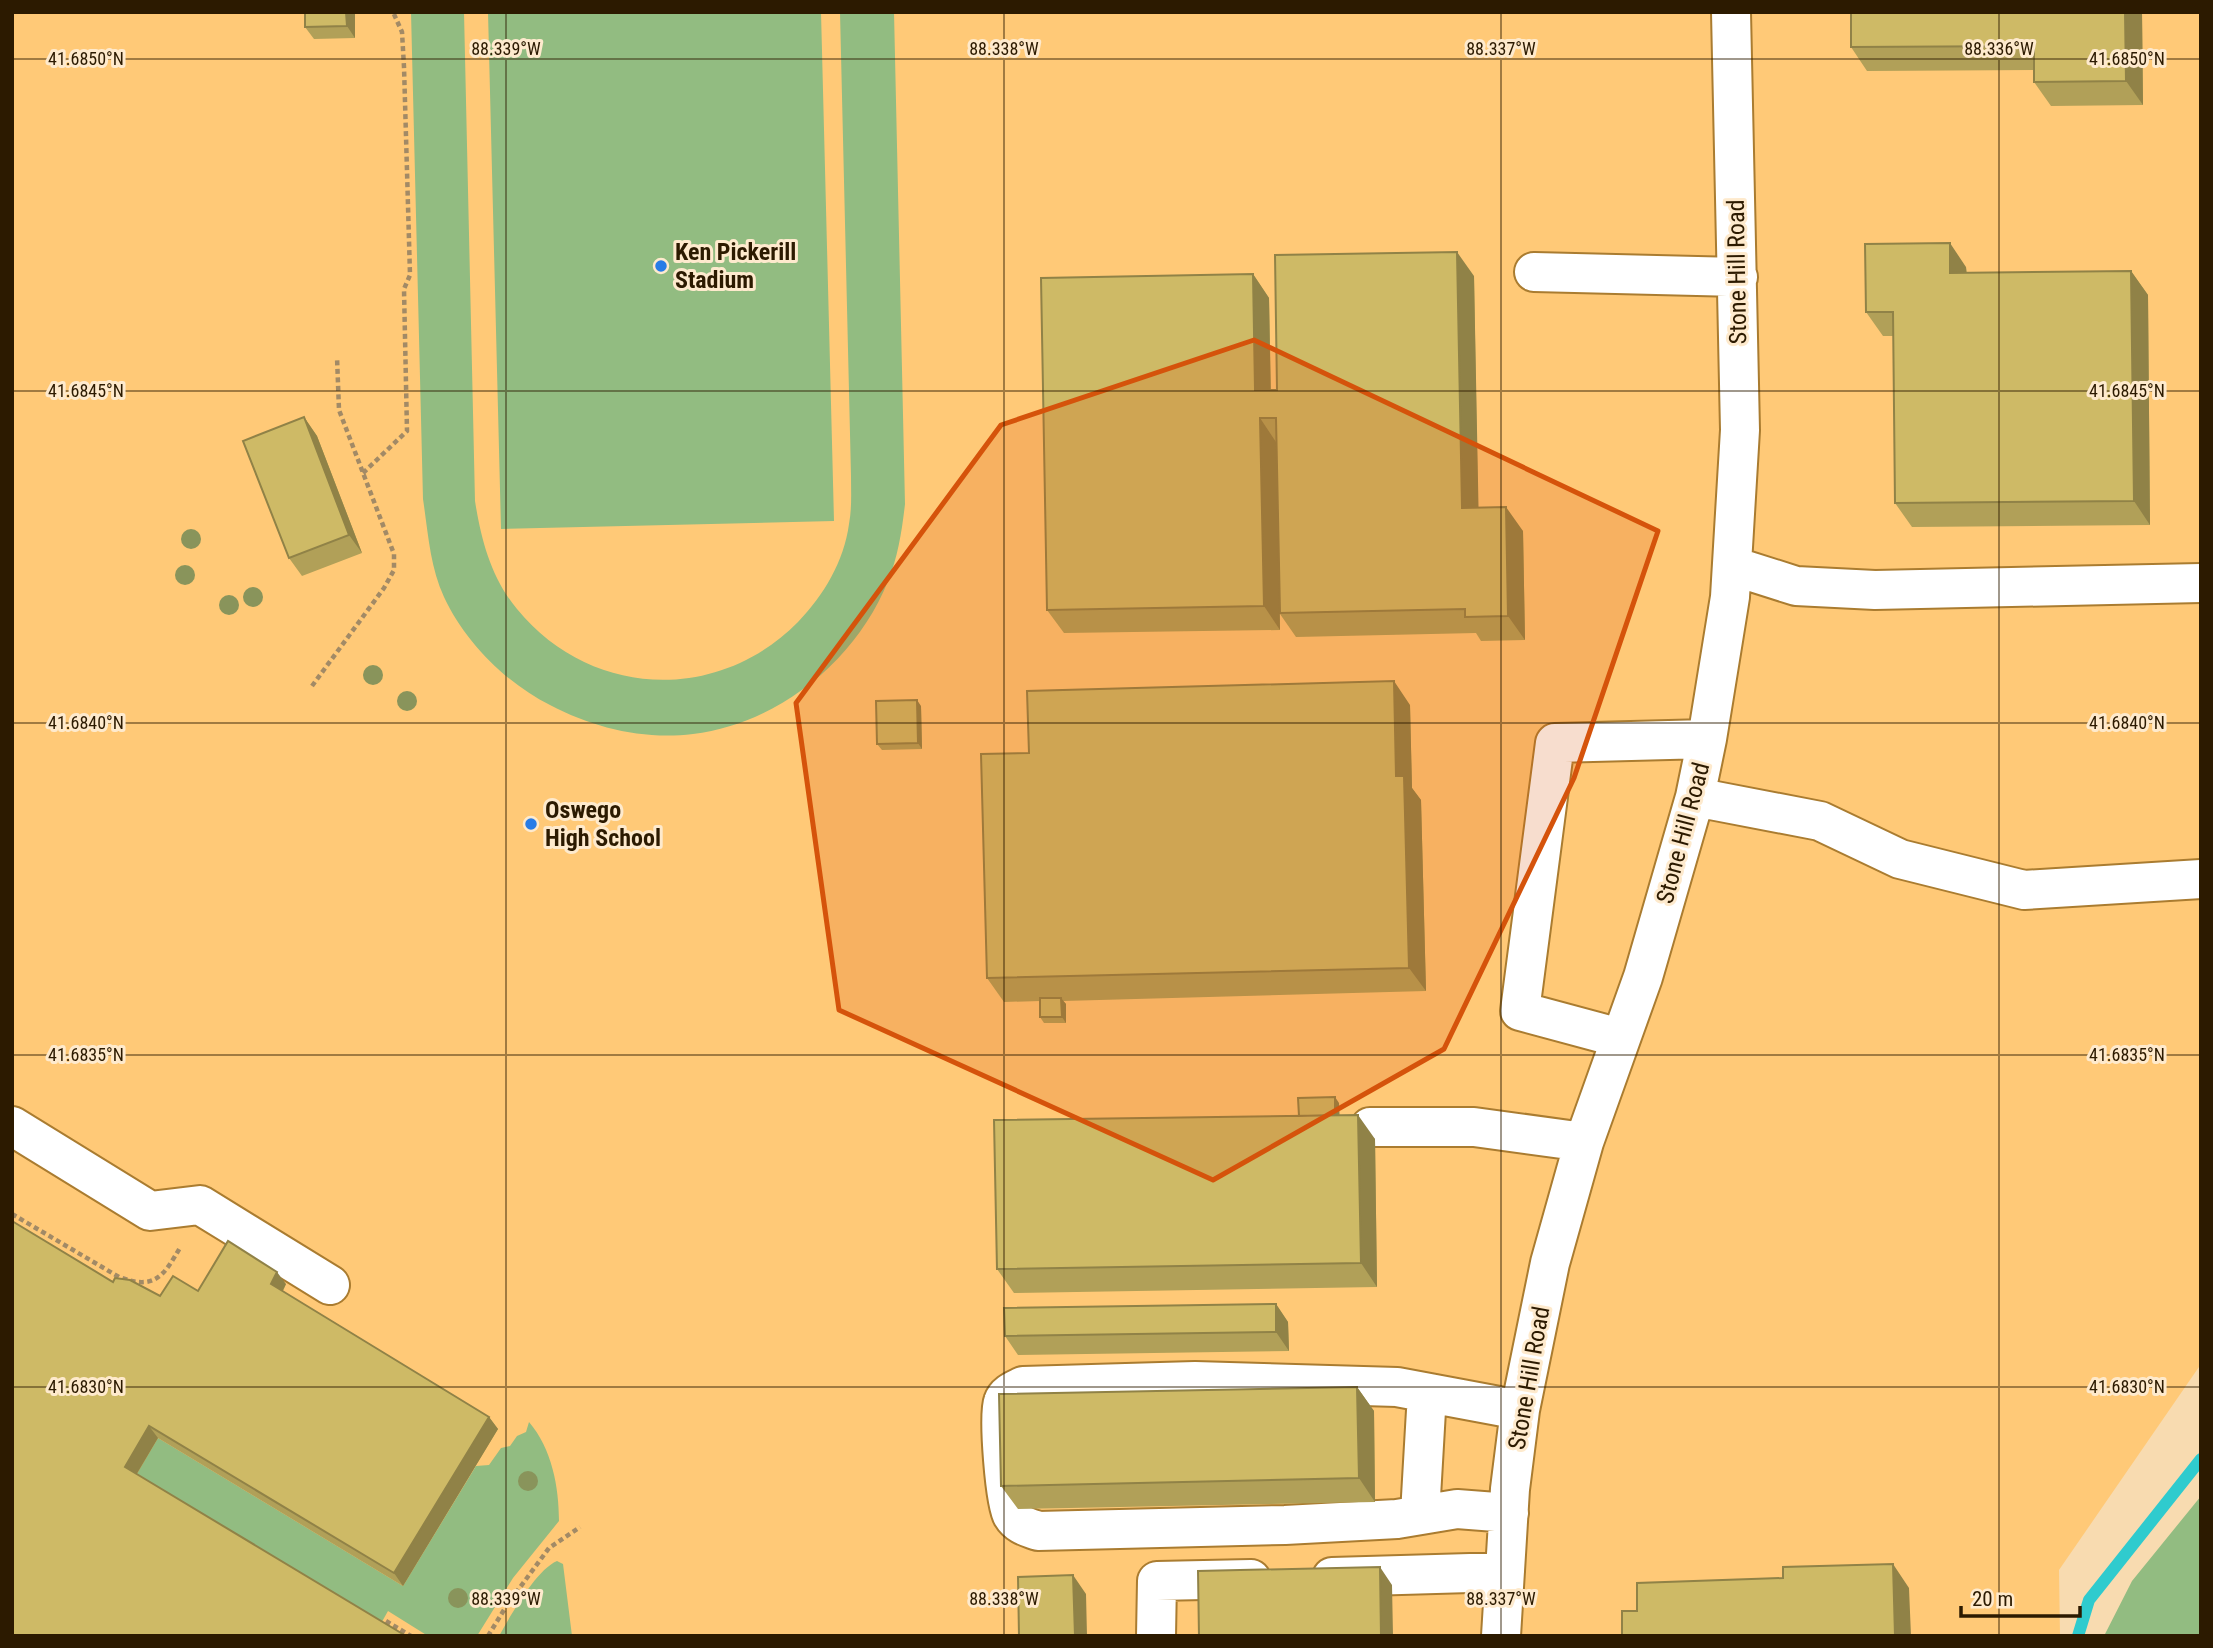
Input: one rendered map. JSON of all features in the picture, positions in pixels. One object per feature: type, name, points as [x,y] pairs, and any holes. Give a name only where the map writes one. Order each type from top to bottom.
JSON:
[{"type":"street","name":"Stone Hill Road","points":[[1502,1635],[1509,1513],[1520,1410],[1550,1263],[1584,1142],[1643,977],[1695,797],[1730,597],[1740,430],[1731,12]]},
{"type":"street","points":[[1534,272],[1738,277]]},
{"type":"street","points":[[1733,566],[1796,586],[1875,590],[2201,583]]},
{"type":"street","points":[[1620,1038],[1520,1011],[1555,743],[1707,739]]},
{"type":"street","points":[[1695,797],[1819,821],[1900,859],[2024,890],[2201,879]]},
{"type":"street","points":[[12,1126],[150,1211],[200,1205],[330,1285]]},
{"type":"street","points":[[1370,1127],[1474,1127],[1584,1142]]},
{"type":"street","points":[[1509,1513],[1457,1510],[1397,1519],[1285,1525],[1038,1531],[1018,1523],[1010,1512],[1001,1439],[1002,1403],[1010,1391],[1023,1386],[1195,1381],[1397,1387],[1520,1410]]},
{"type":"street","points":[[1420,1514],[1427,1393]]},
{"type":"street","points":[[1373,1520],[1373,1576]]},
{"type":"street","points":[[1138,1528],[1146,1557],[1157,1581],[1156,1636]]},
{"type":"street","points":[[1157,1581],[1505,1572]]},
{"type":"street","points":[[1502,1635],[1534,1636]]},
{"type":"path","points":[[363,473],[407,431],[404,289],[410,275],[404,67],[402,32],[393,12]]},
{"type":"path","points":[[312,686],[384,588],[394,570],[394,554],[340,410],[337,356]]},
{"type":"path","points":[[12,1214],[119,1277],[133,1282],[151,1282],[165,1274],[184,1241]]},
{"type":"path","points":[[50,1248],[55,1239]]},
{"type":"path","points":[[488,1636],[549,1548],[580,1527]]},
{"type":"path","points":[[386,1621],[411,1636]]},
{"type":"highlighted area","points":[[1254,340],[1658,531],[1574,778],[1444,1049],[1213,1180],[839,1010],[796,703],[1001,425]]},
{"type":"shaded area","points":[[12,12],[2201,12],[2201,1364],[2059,1570],[2060,1636],[12,1636]]},
{"type":"green space","points":[[411,12],[464,12],[475,501],[489,558],[508,597],[547,638],[580,660],[617,674],[654,680],[693,677],[730,667],[766,649],[798,622],[816,600],[843,551],[850,518],[851,494],[840,12],[894,12],[905,504],[899,543],[888,581],[874,610],[856,637],[835,662],[811,683],[784,702],[755,717],[725,728],[674,735],[637,734],[584,720],[534,696],[488,660],[463,630],[444,597],[433,562],[423,499]]},
{"type":"green space","name":"Ken Pickerill Stadium","points":[[488,12],[821,12],[834,521],[501,529]]},
{"type":"green space","points":[[529,1422],[543,1444],[553,1469],[559,1521],[513,1578],[477,1636],[428,1636],[388,1611],[379,1627],[133,1480],[158,1438],[403,1586],[476,1466],[489,1465],[501,1448],[510,1446],[517,1436],[526,1432]]},
{"type":"green space","points":[[2201,1496],[2201,1636],[2104,1636],[2132,1581]]},
{"type":"green space","points":[[557,1561],[563,1564],[572,1636],[499,1636],[533,1583]]},
{"type":"building","points":[[305,12],[346,12],[347,26],[305,27]]},
{"type":"building","points":[[1851,12],[2125,12],[2126,81],[2034,82],[2034,46],[1851,47]]},
{"type":"building","points":[[1950,243],[1950,273],[2131,271],[2134,501],[1895,503],[1893,312],[1866,312],[1865,244]]},
{"type":"building","points":[[1457,252],[1462,508],[1506,507],[1508,616],[1465,617],[1465,609],[1280,613],[1276,418],[1260,418],[1264,606],[1047,610],[1041,278],[1253,274],[1255,390],[1277,390],[1275,255]]},
{"type":"building","points":[[304,417],[349,535],[289,558],[243,441]]},
{"type":"building","points":[[1394,681],[1396,776],[1404,776],[1409,968],[987,978],[981,754],[1029,753],[1027,691]]},
{"type":"building","points":[[917,700],[918,743],[877,744],[876,701]]},
{"type":"building","points":[[1040,998],[1061,998],[1062,1017],[1040,1017]]},
{"type":"building","points":[[1335,1097],[1335,1115],[1299,1116],[1298,1098]]},
{"type":"building","points":[[1358,1115],[1361,1263],[997,1269],[994,1120]]},
{"type":"building","points":[[12,1221],[113,1282],[115,1278],[130,1280],[160,1296],[173,1276],[198,1291],[228,1241],[277,1272],[271,1284],[489,1417],[394,1573],[149,1426],[125,1467],[406,1636],[12,1636]]},
{"type":"building","points":[[1276,1304],[1276,1332],[1005,1336],[1004,1308]]},
{"type":"building","points":[[1357,1387],[1359,1478],[1001,1486],[999,1394]]},
{"type":"building","points":[[1893,1564],[1895,1636],[1622,1636],[1622,1611],[1637,1611],[1637,1583],[1783,1578],[1783,1567]]},
{"type":"building","points":[[1380,1567],[1381,1636],[1199,1636],[1198,1571]]},
{"type":"building","points":[[1073,1575],[1075,1636],[1019,1636],[1018,1577]]},
{"type":"waterway","points":[[2078,1636],[2089,1600],[2201,1459]]},
{"type":"place","name":"Ken Pickerill Stadium","points":[[661,266]]},
{"type":"place","name":"Oswego High School","points":[[531,824]]}]
